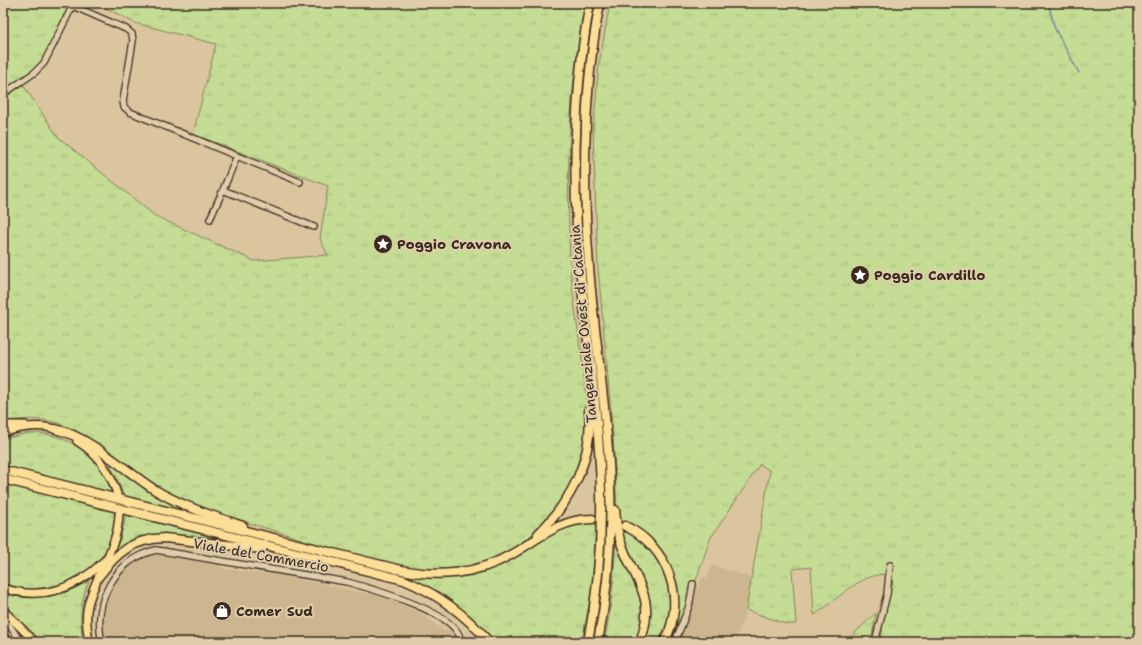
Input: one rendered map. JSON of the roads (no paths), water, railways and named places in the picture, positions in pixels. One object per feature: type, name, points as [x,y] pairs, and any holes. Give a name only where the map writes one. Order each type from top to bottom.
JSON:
[{"type":"highway","name":"Tangenziale Ovest di Catania","points":[[588,642],[597,582],[601,522],[598,446],[577,228],[575,148],[580,66],[590,3]]},
{"type":"highway","name":"Tangenziale Ovest di Catania","points":[[598,642],[607,584],[610,516],[608,449],[586,236],[584,148],[590,67],[600,3]]},
{"type":"highway","points":[[526,546],[559,510],[574,485],[584,462],[590,424],[587,384],[590,360]]},
{"type":"highway","points":[[599,368],[609,419],[617,530],[626,554],[639,579],[646,604],[645,624],[640,642]]},
{"type":"highway","points":[[55,429],[80,437],[132,475],[177,501],[226,520],[302,542],[333,554]]},
{"type":"highway","points":[[3,470],[413,573],[447,574],[482,568],[526,546],[563,523],[592,519]]},
{"type":"highway","points":[[3,479],[404,580],[422,588],[462,614],[489,642]]},
{"type":"highway","points":[[625,526],[639,534],[652,545],[664,563],[671,580],[674,590],[674,610],[670,629],[664,642]]},
{"type":"highway","points":[[99,576],[110,562],[125,548],[143,540],[165,538],[257,548],[345,565]]},
{"type":"main road","points":[[3,425],[55,429],[82,444],[97,457],[109,474],[117,494]]},
{"type":"main road","points":[[3,433],[19,429],[39,427]]},
{"type":"main road","points":[[89,642],[87,614],[93,588],[108,557],[118,531],[120,514]]},
{"type":"main road","points":[[3,588],[30,594],[59,590],[83,579],[108,557]]},
{"type":"main road","points":[[3,610],[35,642]]},
{"type":"street","points":[[3,94],[41,66],[48,56],[73,4],[126,29],[132,34],[133,41],[124,107],[130,112],[300,182]]},
{"type":"street","points":[[210,219],[237,156]]},
{"type":"street","points":[[223,190],[314,227]]},
{"type":"street","name":"Viale del Commercio","points":[[102,642],[99,619],[109,584],[121,569],[135,558],[144,553],[156,550],[347,582],[375,590],[412,603],[441,618],[460,635],[460,642]]},
{"type":"street","points":[[875,642],[887,594],[890,565]]},
{"type":"street","points":[[675,642],[689,606],[693,584]]},
{"type":"street","points":[[3,616],[21,642]]},
{"type":"street","points":[[3,635],[10,642]]},
{"type":"street","points":[[15,642],[18,636]]},
{"type":"waterway","points":[[1048,3],[1055,29],[1079,73]]},
{"type":"place","name":"Poggio Cravona","points":[[383,244]]},
{"type":"place","name":"Poggio Cardillo","points":[[860,275]]},
{"type":"place","name":"Comer Sud","points":[[222,611]]}]
